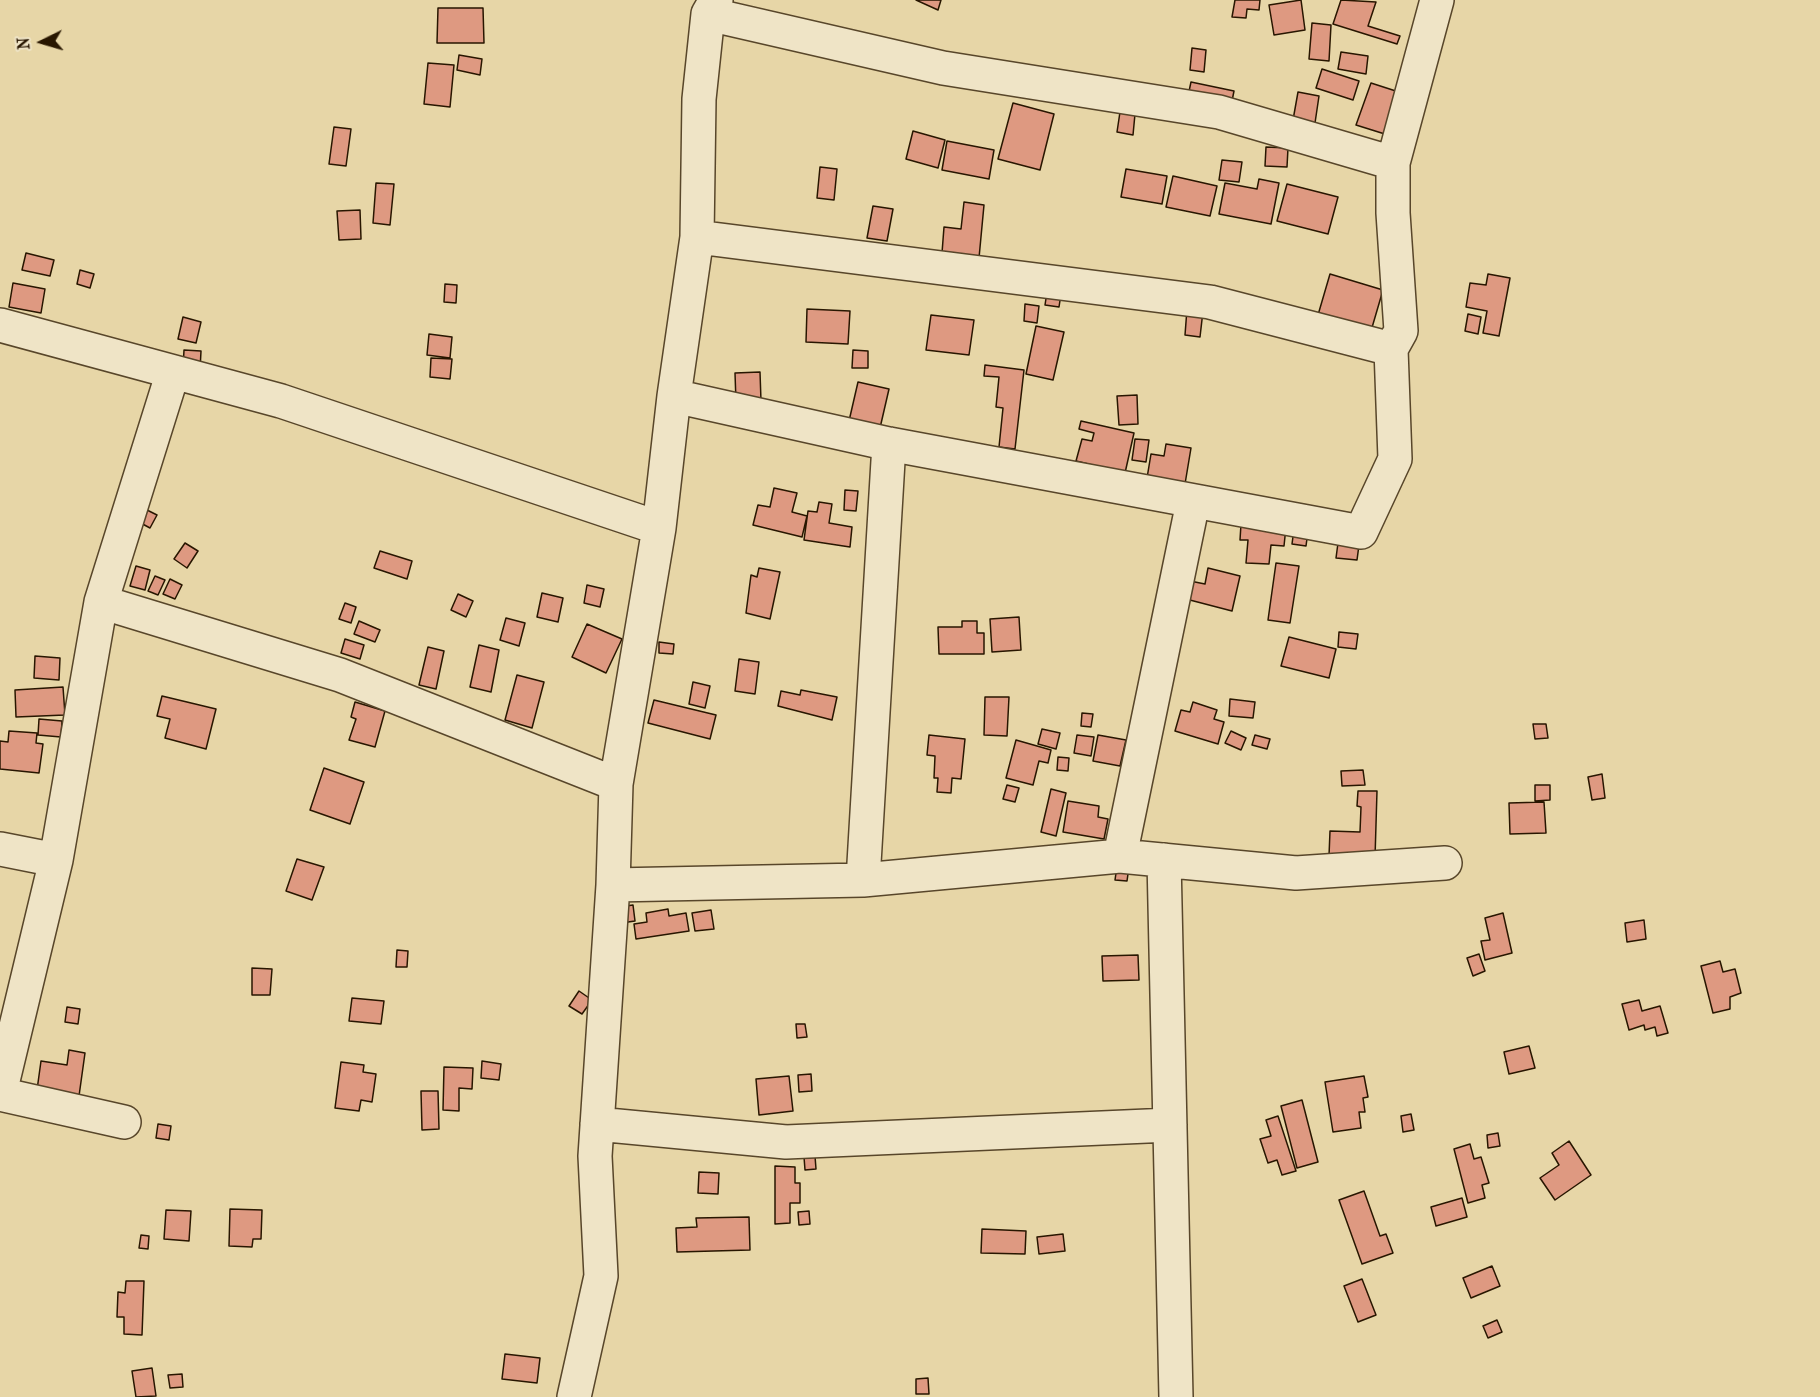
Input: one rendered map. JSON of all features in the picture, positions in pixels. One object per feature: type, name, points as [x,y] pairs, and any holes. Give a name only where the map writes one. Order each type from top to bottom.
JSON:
[{"type":"street","points":[[674,396],[889,444],[1361,532],[1395,459],[1391,349],[1401,331],[1393,213],[1393,163],[1437,0]]},
{"type":"street","points":[[574,1397],[601,1276],[595,1156],[613,885],[616,784],[659,528],[674,396],[697,237],[699,99],[712,7],[943,68],[1219,112],[1393,163]]},
{"type":"street","points":[[697,237],[1210,302],[1391,349]]},
{"type":"street","points":[[0,325],[281,401],[659,528]]},
{"type":"street","points":[[124,1122],[0,1094],[56,860],[101,602],[173,372]]},
{"type":"street","points":[[863,880],[889,444]]},
{"type":"street","points":[[1120,856],[1193,501]]},
{"type":"street","points":[[101,602],[340,675],[616,784]]},
{"type":"street","points":[[0,849],[56,860]]},
{"type":"street","points":[[613,885],[863,880],[1120,856],[1296,873],[1445,863]]},
{"type":"street","points":[[1164,860],[1176,1397]]},
{"type":"street","points":[[597,1124],[786,1142],[1170,1125]]},
{"type":"building","points":[[916,0],[941,0],[938,10]]},
{"type":"building","points":[[1235,0],[1260,0],[1259,10],[1247,9],[1246,18],[1232,17]]},
{"type":"building","points":[[1301,0],[1305,30],[1274,35],[1269,5]]},
{"type":"building","points":[[1341,0],[1376,2],[1368,26],[1400,36],[1397,44],[1333,24]]},
{"type":"building","points":[[438,8],[483,8],[484,43],[437,43]]},
{"type":"building","points":[[1312,23],[1331,25],[1329,61],[1309,59]]},
{"type":"building","points":[[1192,48],[1206,50],[1204,72],[1190,70]]},
{"type":"building","points":[[1341,52],[1368,56],[1366,74],[1338,69]]},
{"type":"building","points":[[459,55],[482,59],[480,75],[457,70]]},
{"type":"building","points":[[428,63],[454,65],[450,107],[424,104]]},
{"type":"building","points":[[1322,69],[1359,81],[1353,100],[1316,88]]},
{"type":"building","points":[[1191,82],[1234,91],[1231,106],[1188,96]]},
{"type":"building","points":[[1371,83],[1402,93],[1388,135],[1356,125]]},
{"type":"building","points":[[1298,92],[1319,96],[1315,123],[1293,120]]},
{"type":"building","points":[[1013,103],[1054,114],[1040,170],[998,159]]},
{"type":"building","points":[[1120,112],[1135,114],[1133,135],[1117,132]]},
{"type":"building","points":[[334,127],[351,129],[346,166],[329,164]]},
{"type":"building","points":[[913,131],[945,140],[938,168],[906,159]]},
{"type":"building","points":[[947,141],[994,150],[989,179],[942,170]]},
{"type":"building","points":[[1266,147],[1288,148],[1287,167],[1265,166]]},
{"type":"building","points":[[1222,160],[1242,162],[1239,182],[1219,180]]},
{"type":"building","points":[[820,167],[837,169],[834,200],[817,198]]},
{"type":"building","points":[[1126,169],[1167,176],[1162,204],[1121,197]]},
{"type":"building","points":[[1173,176],[1217,186],[1210,216],[1166,207]]},
{"type":"building","points":[[1259,179],[1279,183],[1271,224],[1219,214],[1225,183],[1257,189]]},
{"type":"building","points":[[376,183],[394,184],[390,225],[373,223]]},
{"type":"building","points":[[1287,184],[1338,197],[1328,234],[1277,221]]},
{"type":"building","points":[[964,202],[984,205],[979,258],[942,253],[944,227],[961,229]]},
{"type":"building","points":[[873,206],[893,209],[887,241],[867,238]]},
{"type":"building","points":[[360,210],[361,239],[339,240],[337,211]]},
{"type":"building","points":[[26,253],[54,260],[50,276],[22,270]]},
{"type":"building","points":[[80,270],[94,274],[90,288],[77,284]]},
{"type":"building","points":[[1330,274],[1383,290],[1371,331],[1318,315]]},
{"type":"building","points":[[1488,274],[1510,278],[1499,336],[1483,333],[1487,311],[1466,307],[1470,283],[1486,285]]},
{"type":"building","points":[[13,283],[45,289],[41,313],[9,307]]},
{"type":"building","points":[[445,284],[457,285],[456,303],[444,302]]},
{"type":"building","points":[[1047,292],[1061,294],[1059,307],[1045,305]]},
{"type":"building","points":[[1025,304],[1039,306],[1037,323],[1024,321]]},
{"type":"building","points":[[807,309],[850,311],[848,344],[806,342]]},
{"type":"building","points":[[1187,309],[1203,311],[1200,337],[1185,335]]},
{"type":"building","points":[[1468,314],[1481,317],[1478,334],[1465,331]]},
{"type":"building","points":[[931,315],[974,320],[969,355],[926,350]]},
{"type":"building","points":[[183,317],[201,322],[196,343],[178,339]]},
{"type":"building","points":[[1036,326],[1064,332],[1053,380],[1026,374]]},
{"type":"building","points":[[429,334],[452,337],[450,358],[427,355]]},
{"type":"building","points":[[184,350],[201,351],[200,370],[183,369]]},
{"type":"building","points":[[853,350],[868,351],[868,368],[852,368]]},
{"type":"building","points":[[431,358],[452,359],[450,379],[430,377]]},
{"type":"building","points":[[985,365],[1024,370],[1015,449],[999,447],[1003,408],[996,407],[999,377],[984,376]]},
{"type":"building","points":[[760,372],[761,401],[736,402],[735,373]]},
{"type":"building","points":[[858,382],[889,389],[880,428],[849,421]]},
{"type":"building","points":[[1137,395],[1138,424],[1119,425],[1117,396]]},
{"type":"building","points":[[1081,421],[1134,433],[1125,473],[1076,461],[1082,439],[1092,441],[1094,433],[1079,429]]},
{"type":"building","points":[[1135,439],[1149,440],[1146,462],[1132,460]]},
{"type":"building","points":[[1166,444],[1191,448],[1184,490],[1146,484],[1151,454],[1164,456]]},
{"type":"building","points":[[774,488],[797,493],[792,512],[807,516],[802,537],[753,525],[758,505],[770,507]]},
{"type":"building","points":[[845,490],[858,491],[856,511],[844,510]]},
{"type":"building","points":[[819,502],[832,504],[829,523],[852,527],[850,547],[804,540],[808,511],[817,512]]},
{"type":"building","points":[[143,508],[157,515],[150,528],[137,521]]},
{"type":"building","points":[[1241,524],[1286,527],[1284,546],[1271,545],[1269,564],[1246,563],[1248,540],[1240,540]]},
{"type":"building","points":[[1294,529],[1308,531],[1306,546],[1292,544]]},
{"type":"building","points":[[185,543],[198,551],[187,568],[174,559]]},
{"type":"building","points":[[1338,543],[1359,545],[1357,560],[1336,558]]},
{"type":"building","points":[[380,551],[412,561],[407,579],[374,568]]},
{"type":"building","points":[[1276,563],[1299,566],[1290,623],[1268,620]]},
{"type":"building","points":[[136,566],[150,570],[145,590],[130,586]]},
{"type":"building","points":[[759,568],[780,572],[770,619],[746,613],[751,575],[757,577]]},
{"type":"building","points":[[1208,568],[1240,576],[1232,611],[1186,599],[1190,581],[1205,584]]},
{"type":"building","points":[[155,576],[165,580],[158,595],[148,591]]},
{"type":"building","points":[[170,579],[182,585],[175,599],[163,594]]},
{"type":"building","points":[[587,585],[604,589],[600,607],[584,603]]},
{"type":"building","points":[[542,593],[563,598],[558,622],[537,617]]},
{"type":"building","points":[[458,594],[473,601],[466,617],[451,610]]},
{"type":"building","points":[[345,603],[356,607],[351,623],[339,619]]},
{"type":"building","points":[[1019,617],[1021,650],[992,652],[990,619]]},
{"type":"building","points":[[506,618],[525,623],[519,646],[500,640]]},
{"type":"building","points":[[359,621],[380,630],[375,642],[354,634]]},
{"type":"building","points":[[962,621],[977,621],[977,633],[984,633],[984,654],[939,654],[938,627],[962,627]]},
{"type":"building","points":[[587,624],[622,639],[606,673],[572,657]]},
{"type":"building","points":[[1339,632],[1358,634],[1356,649],[1338,647]]},
{"type":"building","points":[[1289,637],[1336,649],[1329,678],[1281,666]]},
{"type":"building","points":[[345,639],[364,645],[360,659],[341,653]]},
{"type":"building","points":[[659,642],[674,644],[673,654],[659,653]]},
{"type":"building","points":[[479,645],[499,650],[491,692],[470,687]]},
{"type":"building","points":[[428,647],[444,651],[436,689],[419,685]]},
{"type":"building","points":[[35,656],[60,658],[59,680],[34,678]]},
{"type":"building","points":[[739,659],[759,662],[755,694],[735,691]]},
{"type":"building","points":[[517,675],[544,682],[532,728],[505,720]]},
{"type":"building","points":[[693,682],[710,686],[705,708],[689,704]]},
{"type":"building","points":[[63,687],[65,715],[16,717],[15,690]]},
{"type":"building","points":[[801,690],[837,697],[832,720],[778,706],[781,691],[800,695]]},
{"type":"building","points":[[162,696],[216,709],[206,749],[165,738],[170,719],[157,716]]},
{"type":"building","points":[[985,697],[1009,697],[1007,736],[984,735]]},
{"type":"building","points":[[1230,699],[1255,702],[1253,718],[1229,716]]},
{"type":"building","points":[[654,700],[716,715],[710,739],[648,723]]},
{"type":"building","points":[[355,702],[385,711],[375,747],[349,740],[356,719],[351,717]]},
{"type":"building","points":[[1193,702],[1217,710],[1214,719],[1224,722],[1218,744],[1175,731],[1181,710],[1190,712]]},
{"type":"building","points":[[1082,713],[1093,714],[1091,727],[1081,726]]},
{"type":"building","points":[[39,719],[62,721],[61,737],[38,735]]},
{"type":"building","points":[[1533,724],[1546,724],[1548,738],[1535,739]]},
{"type":"building","points":[[1042,729],[1060,733],[1056,749],[1038,744]]},
{"type":"building","points":[[9,731],[37,733],[36,743],[43,744],[39,773],[0,769],[0,741],[8,742]]},
{"type":"building","points":[[1231,731],[1246,738],[1241,750],[1225,743]]},
{"type":"building","points":[[929,735],[965,739],[961,779],[952,778],[951,793],[937,792],[938,778],[934,778],[935,756],[927,755]]},
{"type":"building","points":[[1077,735],[1094,737],[1091,756],[1074,753]]},
{"type":"building","points":[[1098,735],[1126,740],[1120,766],[1093,761]]},
{"type":"building","points":[[1255,735],[1270,739],[1267,749],[1252,745]]},
{"type":"building","points":[[1016,740],[1051,750],[1048,763],[1039,761],[1033,785],[1006,778]]},
{"type":"building","points":[[1058,757],[1069,758],[1068,771],[1057,770]]},
{"type":"building","points":[[324,768],[364,782],[350,824],[310,810]]},
{"type":"building","points":[[1363,770],[1365,785],[1342,786],[1341,771]]},
{"type":"building","points":[[1602,774],[1605,798],[1592,800],[1588,777]]},
{"type":"building","points":[[1007,785],[1019,788],[1015,802],[1003,799]]},
{"type":"building","points":[[1535,785],[1550,785],[1550,800],[1535,801]]},
{"type":"building","points":[[1051,789],[1066,793],[1056,836],[1041,832]]},
{"type":"building","points":[[1358,791],[1377,791],[1375,858],[1329,856],[1330,831],[1360,832],[1361,807],[1357,806]]},
{"type":"building","points":[[1068,801],[1099,806],[1098,817],[1108,819],[1104,839],[1063,832]]},
{"type":"building","points":[[1544,802],[1546,833],[1510,834],[1509,803]]},
{"type":"building","points":[[297,859],[324,867],[312,900],[286,891]]},
{"type":"building","points":[[1117,866],[1129,867],[1127,881],[1115,880]]},
{"type":"building","points":[[633,905],[635,921],[621,923],[619,907]]},
{"type":"building","points":[[668,909],[669,916],[686,913],[689,931],[636,939],[634,924],[647,922],[646,913]]},
{"type":"building","points":[[711,910],[714,929],[695,931],[692,913]]},
{"type":"building","points":[[1503,913],[1512,953],[1485,960],[1481,941],[1490,940],[1485,918]]},
{"type":"building","points":[[1644,920],[1646,939],[1627,942],[1625,923]]},
{"type":"building","points":[[397,950],[408,951],[407,967],[396,967]]},
{"type":"building","points":[[1479,954],[1485,971],[1473,976],[1467,958]]},
{"type":"building","points":[[1138,955],[1139,980],[1103,981],[1102,956]]},
{"type":"building","points":[[1720,961],[1723,972],[1735,969],[1741,993],[1730,997],[1730,1009],[1713,1013],[1701,966]]},
{"type":"building","points":[[252,968],[272,969],[270,995],[252,995]]},
{"type":"building","points":[[579,991],[592,1000],[582,1014],[569,1006]]},
{"type":"building","points":[[352,998],[384,1001],[381,1024],[349,1021]]},
{"type":"building","points":[[1639,1000],[1642,1011],[1660,1006],[1668,1033],[1657,1036],[1655,1027],[1645,1030],[1644,1025],[1629,1030],[1622,1004]]},
{"type":"building","points":[[67,1007],[80,1009],[78,1024],[65,1022]]},
{"type":"building","points":[[796,1024],[805,1024],[807,1037],[797,1038]]},
{"type":"building","points":[[1529,1046],[1535,1068],[1509,1074],[1504,1052]]},
{"type":"building","points":[[69,1050],[85,1053],[79,1096],[37,1090],[41,1061],[67,1065]]},
{"type":"building","points":[[482,1061],[501,1064],[499,1080],[481,1078]]},
{"type":"building","points":[[341,1062],[364,1065],[363,1072],[376,1074],[372,1102],[361,1100],[359,1111],[335,1108]]},
{"type":"building","points":[[444,1067],[473,1068],[472,1089],[459,1088],[459,1111],[443,1110]]},
{"type":"building","points":[[811,1074],[812,1091],[799,1092],[798,1075]]},
{"type":"building","points":[[789,1076],[793,1111],[759,1115],[756,1079]]},
{"type":"building","points":[[1364,1076],[1368,1097],[1363,1098],[1365,1112],[1359,1112],[1361,1128],[1333,1132],[1325,1082]]},
{"type":"building","points":[[421,1091],[438,1091],[439,1129],[422,1130]]},
{"type":"building","points":[[1302,1100],[1318,1162],[1297,1168],[1281,1106]]},
{"type":"building","points":[[1411,1114],[1414,1130],[1403,1132],[1401,1116]]},
{"type":"building","points":[[1278,1116],[1296,1171],[1282,1175],[1277,1160],[1268,1163],[1260,1139],[1271,1136],[1266,1120]]},
{"type":"building","points":[[158,1124],[171,1126],[169,1140],[156,1138]]},
{"type":"building","points":[[1498,1133],[1500,1146],[1488,1148],[1487,1135]]},
{"type":"building","points":[[1569,1141],[1591,1175],[1555,1200],[1540,1178],[1559,1165],[1552,1153]]},
{"type":"building","points":[[1470,1144],[1474,1159],[1481,1157],[1489,1183],[1482,1185],[1485,1198],[1468,1203],[1454,1149]]},
{"type":"building","points":[[815,1156],[816,1169],[805,1170],[804,1157]]},
{"type":"building","points":[[775,1166],[795,1167],[795,1183],[800,1183],[800,1203],[790,1203],[790,1223],[775,1224]]},
{"type":"building","points":[[699,1172],[719,1173],[718,1194],[698,1193]]},
{"type":"building","points":[[1364,1191],[1380,1236],[1386,1234],[1393,1253],[1362,1264],[1339,1200]]},
{"type":"building","points":[[1462,1198],[1467,1217],[1436,1226],[1431,1207]]},
{"type":"building","points":[[230,1209],[262,1210],[261,1239],[253,1239],[252,1247],[229,1246]]},
{"type":"building","points":[[166,1210],[191,1211],[189,1241],[164,1239]]},
{"type":"building","points":[[809,1211],[810,1224],[799,1225],[798,1212]]},
{"type":"building","points":[[749,1217],[750,1250],[677,1252],[676,1228],[697,1227],[696,1218]]},
{"type":"building","points":[[982,1229],[1026,1231],[1025,1254],[981,1253]]},
{"type":"building","points":[[1063,1234],[1065,1251],[1039,1254],[1037,1237]]},
{"type":"building","points":[[141,1235],[149,1236],[148,1249],[139,1248]]},
{"type":"building","points":[[1492,1266],[1500,1286],[1471,1298],[1463,1278]]},
{"type":"building","points":[[1362,1279],[1376,1315],[1358,1322],[1344,1286]]},
{"type":"building","points":[[126,1281],[144,1281],[142,1335],[124,1334],[124,1317],[117,1317],[118,1292],[125,1293]]},
{"type":"building","points":[[1497,1320],[1502,1332],[1488,1338],[1483,1326]]},
{"type":"building","points":[[505,1354],[540,1358],[537,1383],[502,1379]]},
{"type":"building","points":[[152,1368],[156,1396],[136,1397],[132,1371]]},
{"type":"building","points":[[182,1374],[183,1387],[170,1388],[168,1375]]},
{"type":"building","points":[[928,1378],[929,1394],[916,1394],[916,1379]]}]
